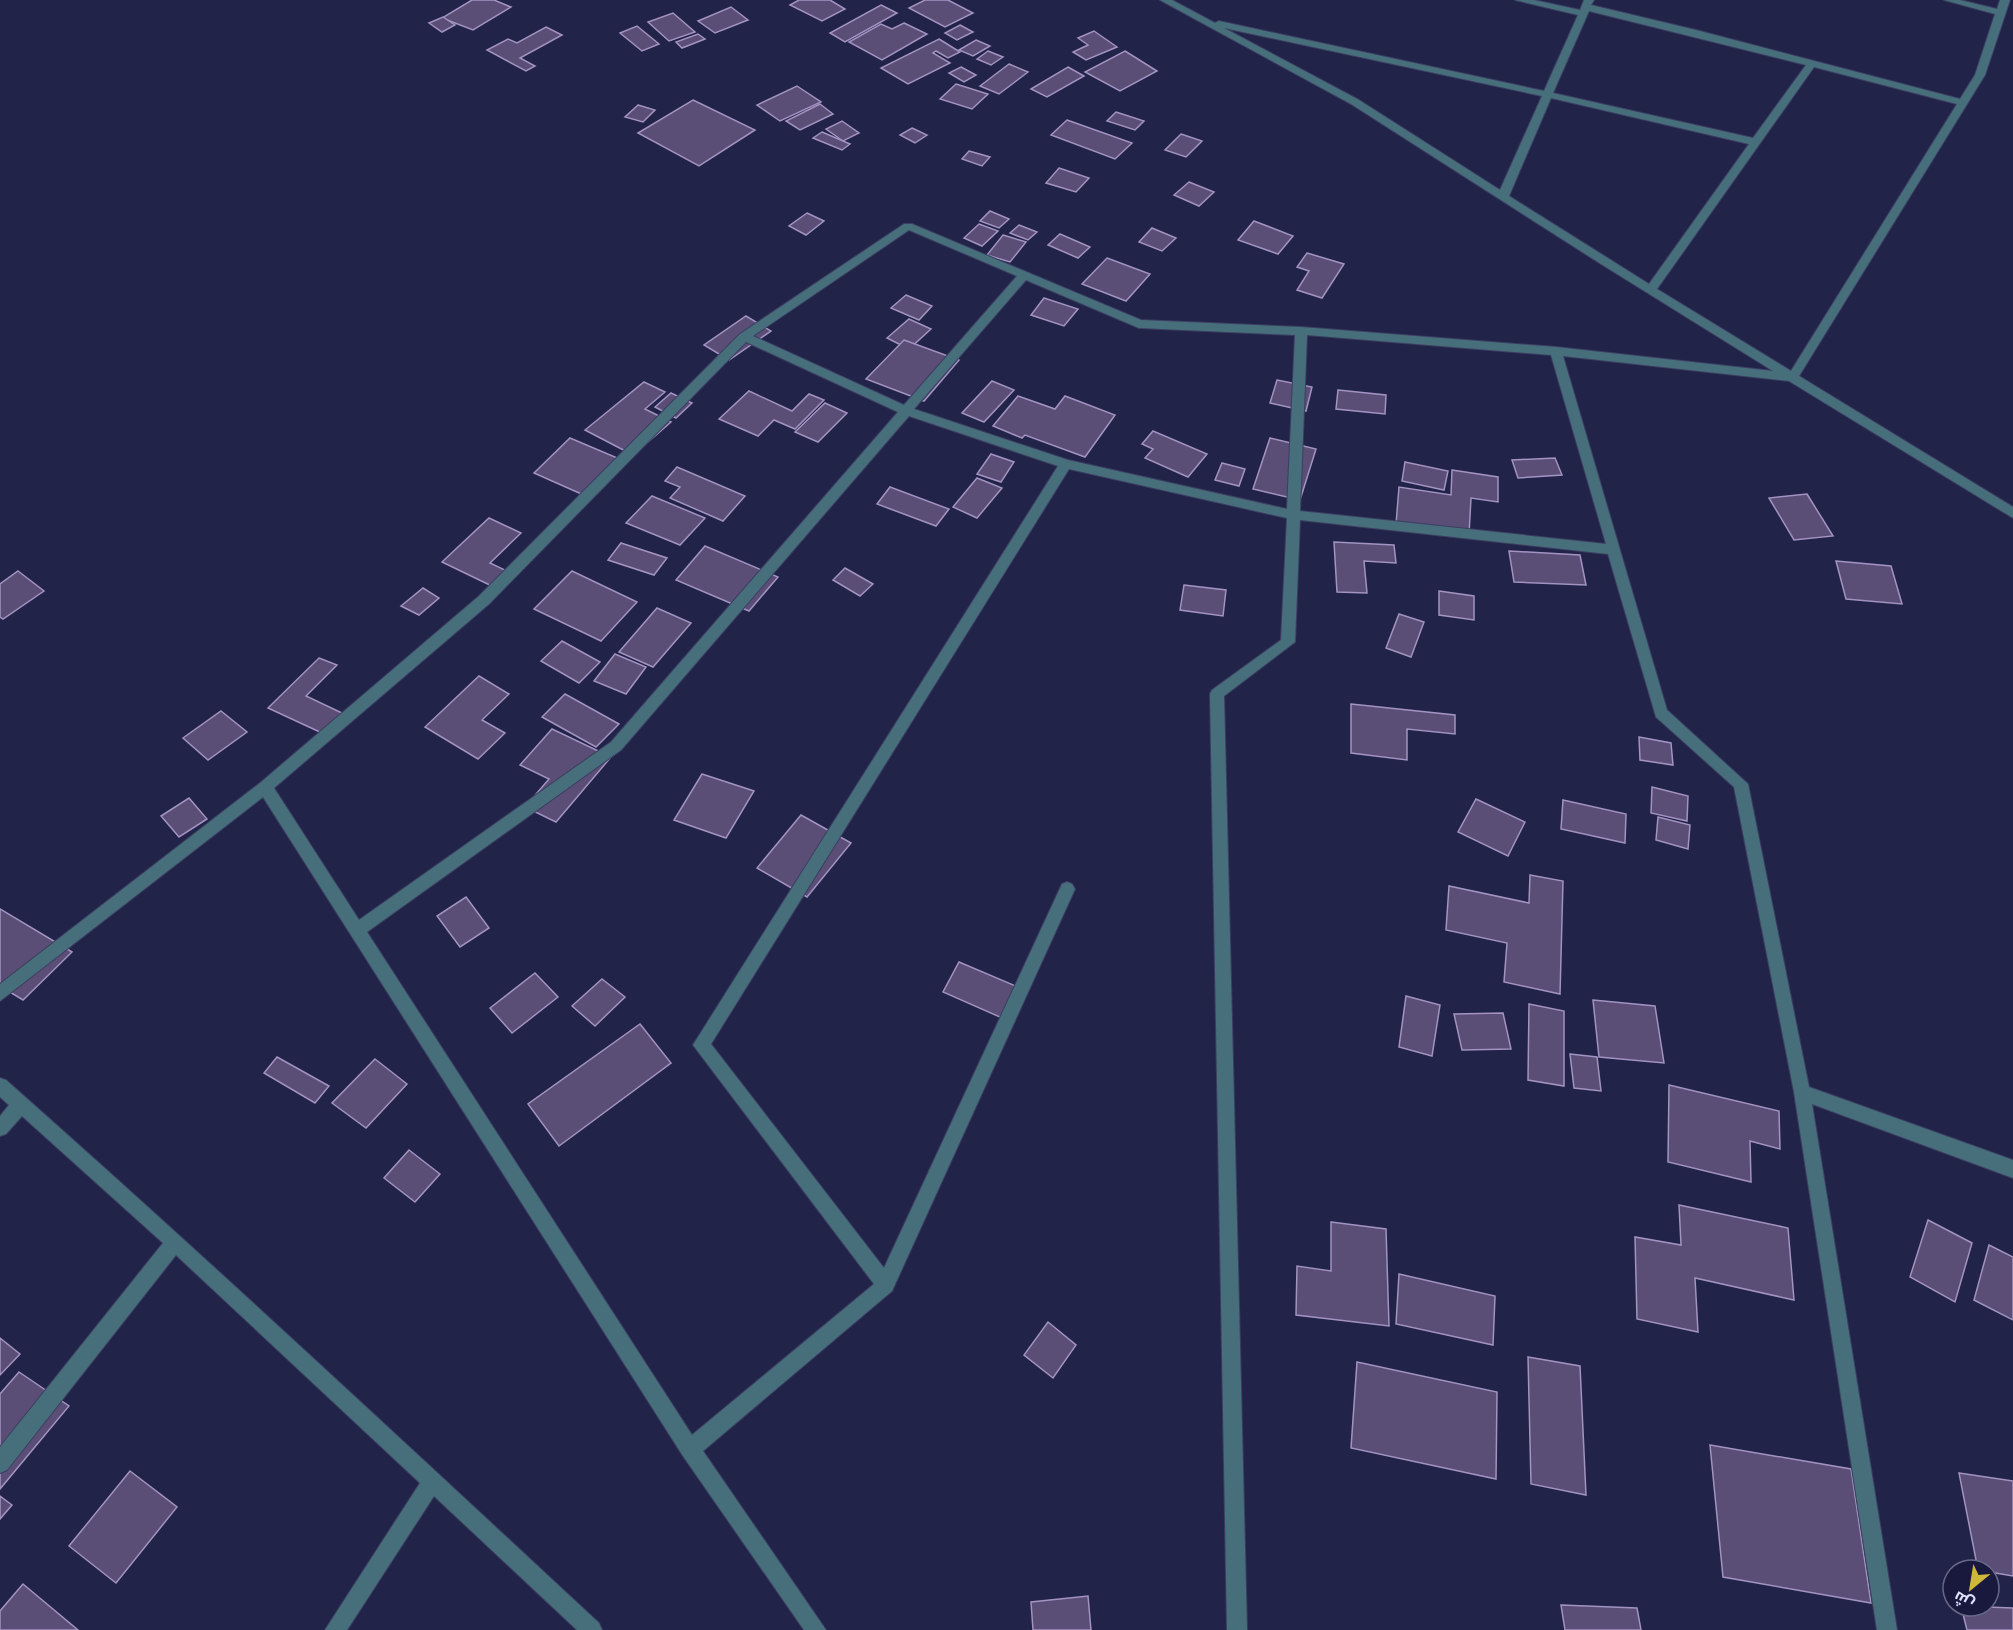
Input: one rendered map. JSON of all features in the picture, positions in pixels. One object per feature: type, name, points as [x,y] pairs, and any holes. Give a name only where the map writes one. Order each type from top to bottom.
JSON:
[{"type":"street","points":[[1165,0],[1355,102],[1650,290],[2013,513]]},
{"type":"street","points":[[1520,0],[1586,7],[1963,103]]},
{"type":"street","points":[[1949,0],[2001,13]]},
{"type":"street","points":[[1793,377],[1980,75],[2005,0]]},
{"type":"street","points":[[1503,196],[1586,7]]},
{"type":"street","points":[[1201,20],[1548,94],[1755,142]]},
{"type":"street","points":[[1650,290],[1811,64]]},
{"type":"street","points":[[0,994],[265,786],[484,600],[744,337],[908,226],[1139,324],[1301,331],[1556,351],[1793,377]]},
{"type":"street","points":[[357,930],[616,746],[1024,275]]},
{"type":"street","points":[[1237,1630],[1216,694],[1288,642],[1301,331]]},
{"type":"street","points":[[744,337],[906,411],[1066,464],[1293,515],[1613,550]]},
{"type":"street","points":[[1556,351],[1661,713],[1741,784],[1802,1092],[1887,1630]]},
{"type":"street","points":[[886,1285],[701,1045],[1066,464]]},
{"type":"street","points":[[265,786],[690,1449],[816,1630]]},
{"type":"street","points":[[690,1449],[886,1285],[1067,889]]},
{"type":"street","points":[[0,1086],[175,1242],[592,1630]]},
{"type":"street","points":[[1802,1092],[2013,1169]]},
{"type":"street","points":[[0,1128],[20,1106]]},
{"type":"street","points":[[0,1463],[175,1242]]},
{"type":"street","points":[[335,1630],[433,1480]]},
{"type":"building","points":[[472,0],[494,0],[511,7],[473,30],[442,18]]},
{"type":"building","points":[[799,0],[830,0],[845,9],[822,21],[790,5]]},
{"type":"building","points":[[925,0],[948,0],[973,13],[945,27],[909,8]]},
{"type":"building","points":[[881,5],[897,13],[845,42],[830,33]]},
{"type":"building","points":[[731,7],[748,20],[715,33],[698,21]]},
{"type":"building","points":[[673,13],[695,32],[669,41],[648,22]]},
{"type":"building","points":[[443,17],[455,25],[442,32],[429,23]]},
{"type":"building","points":[[904,23],[927,34],[882,60],[849,42],[881,24],[892,29]]},
{"type":"building","points":[[960,25],[973,32],[957,40],[945,33]]},
{"type":"building","points":[[637,26],[659,44],[642,51],[620,33]]},
{"type":"building","points":[[546,27],[562,35],[520,58],[535,66],[526,71],[487,50],[508,39],[517,43]]},
{"type":"building","points":[[1094,31],[1117,47],[1086,60],[1073,52],[1088,45],[1078,38]]},
{"type":"building","points":[[698,34],[705,39],[682,48],[676,42]]},
{"type":"building","points":[[939,39],[960,52],[948,58],[936,51],[933,53],[950,63],[908,84],[881,68]]},
{"type":"building","points":[[976,40],[990,46],[973,56],[959,50]]},
{"type":"building","points":[[988,51],[1003,57],[991,65],[977,59]]},
{"type":"building","points":[[1125,51],[1157,71],[1120,91],[1085,72]]},
{"type":"building","points":[[1009,64],[1028,72],[999,94],[980,86]]},
{"type":"building","points":[[961,67],[976,75],[964,82],[949,73]]},
{"type":"building","points":[[1068,67],[1084,76],[1047,97],[1031,89]]},
{"type":"building","points":[[956,84],[988,94],[972,109],[940,99]]},
{"type":"building","points":[[797,86],[821,102],[780,121],[757,105]]},
{"type":"building","points":[[693,100],[755,130],[699,166],[638,133]]},
{"type":"building","points":[[820,104],[833,114],[800,130],[786,121]]},
{"type":"building","points":[[638,105],[655,110],[643,122],[625,117]]},
{"type":"building","points":[[1116,112],[1144,121],[1135,130],[1107,121]]},
{"type":"building","points":[[1067,120],[1132,143],[1115,159],[1051,135]]},
{"type":"building","points":[[842,121],[859,133],[843,141],[826,129]]},
{"type":"building","points":[[912,128],[927,135],[915,143],[900,135]]},
{"type":"building","points":[[822,132],[850,144],[842,150],[813,138]]},
{"type":"building","points":[[1181,134],[1202,141],[1186,157],[1165,150]]},
{"type":"building","points":[[969,151],[990,157],[982,166],[962,159]]},
{"type":"building","points":[[1059,168],[1089,178],[1076,192],[1046,183]]},
{"type":"building","points":[[1189,182],[1214,192],[1199,206],[1174,195]]},
{"type":"building","points":[[990,211],[1009,219],[999,228],[980,221]]},
{"type":"building","points":[[807,213],[824,221],[806,235],[789,226]]},
{"type":"building","points":[[1254,221],[1293,236],[1278,254],[1238,240]]},
{"type":"building","points":[[979,224],[998,231],[982,246],[964,238]]},
{"type":"building","points":[[1019,225],[1037,232],[1028,240],[1010,233]]},
{"type":"building","points":[[1152,228],[1176,238],[1162,251],[1139,242]]},
{"type":"building","points":[[1060,234],[1090,247],[1078,258],[1048,245]]},
{"type":"building","points":[[1003,235],[1026,242],[1010,262],[987,255]]},
{"type":"building","points":[[1307,253],[1344,264],[1322,298],[1297,290],[1309,271],[1297,267]]},
{"type":"building","points":[[1107,258],[1150,274],[1126,301],[1082,284]]},
{"type":"building","points":[[906,295],[932,306],[919,320],[891,308]]},
{"type":"building","points":[[1044,298],[1078,309],[1064,326],[1031,315]]},
{"type":"building","points":[[746,316],[771,331],[729,360],[704,345]]},
{"type":"building","points":[[909,319],[931,329],[909,349],[887,338]]},
{"type":"building","points":[[904,340],[959,360],[924,401],[866,379]]},
{"type":"building","points":[[1277,380],[1312,387],[1306,411],[1270,403]]},
{"type":"building","points":[[992,381],[1014,390],[984,422],[962,413]]},
{"type":"building","points":[[644,382],[665,392],[645,409],[671,422],[633,455],[585,430]]},
{"type":"building","points":[[1338,390],[1386,395],[1385,414],[1336,409]]},
{"type":"building","points":[[749,391],[792,411],[809,394],[824,400],[795,429],[774,420],[758,436],[719,419]]},
{"type":"building","points":[[671,393],[692,403],[676,418],[655,407]]},
{"type":"building","points":[[1018,396],[1055,409],[1065,396],[1115,415],[1085,457],[1025,435],[1022,438],[993,426]]},
{"type":"building","points":[[825,403],[847,413],[818,442],[795,432]]},
{"type":"building","points":[[1153,431],[1207,454],[1188,477],[1145,458],[1153,449],[1142,444]]},
{"type":"building","points":[[570,438],[622,460],[586,496],[534,473]]},
{"type":"building","points":[[1270,438],[1316,449],[1300,500],[1253,489]]},
{"type":"building","points":[[991,454],[1014,462],[1001,482],[977,474]]},
{"type":"building","points":[[1555,458],[1562,475],[1518,478],[1512,460]]},
{"type":"building","points":[[1405,462],[1448,471],[1444,490],[1402,481]]},
{"type":"building","points":[[1222,463],[1245,469],[1239,486],[1215,480]]},
{"type":"building","points":[[677,467],[745,496],[723,521],[670,498],[680,487],[665,481]]},
{"type":"building","points":[[1452,470],[1498,477],[1498,502],[1471,498],[1469,535],[1396,524],[1399,487],[1451,495]]},
{"type":"building","points":[[977,478],[1002,488],[977,518],[953,507]]},
{"type":"building","points":[[890,487],[949,509],[936,526],[877,504]]},
{"type":"building","points":[[1807,494],[1833,536],[1794,540],[1769,498]]},
{"type":"building","points":[[652,496],[705,518],[680,545],[626,523]]},
{"type":"building","points":[[489,518],[521,533],[490,563],[511,573],[496,588],[442,562]]},
{"type":"building","points":[[1334,542],[1394,545],[1396,563],[1364,561],[1367,593],[1337,592]]},
{"type":"building","points":[[621,543],[667,558],[654,575],[608,560]]},
{"type":"building","points":[[705,546],[778,577],[749,611],[676,580]]},
{"type":"building","points":[[1509,551],[1580,555],[1586,585],[1514,582]]},
{"type":"building","points":[[1836,561],[1891,566],[1902,604],[1846,599]]},
{"type":"building","points":[[845,568],[873,584],[860,596],[833,580]]},
{"type":"building","points":[[18,571],[44,591],[3,619],[0,617],[0,584]]},
{"type":"building","points":[[572,571],[637,602],[601,641],[534,609]]},
{"type":"building","points":[[1184,585],[1226,590],[1223,616],[1180,610]]},
{"type":"building","points":[[423,588],[439,598],[419,615],[401,606]]},
{"type":"building","points":[[1439,591],[1474,596],[1474,620],[1439,615]]},
{"type":"building","points":[[657,608],[691,623],[653,667],[619,652]]},
{"type":"building","points":[[1399,614],[1424,622],[1411,657],[1386,648]]},
{"type":"building","points":[[562,641],[600,662],[579,683],[541,661]]},
{"type":"building","points":[[615,654],[646,667],[626,694],[594,681]]},
{"type":"building","points":[[319,658],[337,665],[306,696],[342,713],[322,733],[268,708]]},
{"type":"building","points":[[479,676],[509,694],[482,720],[505,733],[478,759],[425,727]]},
{"type":"building","points":[[565,694],[619,724],[596,747],[542,717]]},
{"type":"building","points":[[1351,704],[1455,715],[1455,734],[1407,729],[1407,760],[1351,753]]},
{"type":"building","points":[[221,711],[247,732],[208,760],[183,738]]},
{"type":"building","points":[[552,729],[611,757],[556,822],[525,807],[549,779],[520,765]]},
{"type":"building","points":[[1639,737],[1671,743],[1673,765],[1640,760]]},
{"type":"building","points":[[702,774],[754,791],[726,838],[674,820]]},
{"type":"building","points":[[1652,787],[1688,796],[1687,821],[1651,813]]},
{"type":"building","points":[[189,798],[207,819],[179,837],[161,816]]},
{"type":"building","points":[[1476,799],[1525,822],[1508,856],[1458,832]]},
{"type":"building","points":[[1563,800],[1626,814],[1625,843],[1561,829]]},
{"type":"building","points":[[801,815],[851,843],[807,897],[757,868]]},
{"type":"building","points":[[1658,817],[1690,825],[1688,849],[1656,840]]},
{"type":"building","points":[[1530,875],[1563,881],[1560,994],[1504,982],[1507,943],[1446,930],[1449,886],[1529,903]]},
{"type":"building","points":[[466,897],[489,928],[460,947],[437,916]]},
{"type":"building","points":[[0,909],[72,952],[23,1000],[0,986]]},
{"type":"building","points":[[959,962],[1025,990],[1009,1021],[943,992]]},
{"type":"building","points":[[535,973],[558,997],[512,1033],[490,1008]]},
{"type":"building","points":[[602,979],[625,997],[595,1026],[572,1006]]},
{"type":"building","points":[[1406,996],[1440,1005],[1432,1056],[1399,1047]]},
{"type":"building","points":[[1593,1000],[1655,1006],[1664,1063],[1599,1057]]},
{"type":"building","points":[[1529,1004],[1564,1011],[1564,1086],[1528,1080]]},
{"type":"building","points":[[1503,1013],[1511,1049],[1462,1050],[1454,1014]]},
{"type":"building","points":[[640,1024],[671,1063],[559,1146],[528,1104]]},
{"type":"building","points":[[1570,1054],[1597,1057],[1601,1091],[1574,1088]]},
{"type":"building","points":[[277,1057],[329,1086],[315,1103],[264,1073]]},
{"type":"building","points":[[375,1059],[407,1084],[366,1128],[332,1103]]},
{"type":"building","points":[[1669,1085],[1779,1111],[1780,1149],[1750,1141],[1751,1182],[1668,1162]]},
{"type":"building","points":[[409,1150],[440,1174],[415,1202],[384,1178]]},
{"type":"building","points":[[1679,1205],[1788,1228],[1794,1300],[1695,1278],[1698,1332],[1637,1319],[1635,1237],[1681,1245]]},
{"type":"building","points":[[1928,1220],[1972,1243],[1955,1302],[1910,1277]]},
{"type":"building","points":[[1331,1222],[1386,1229],[1389,1326],[1296,1315],[1297,1266],[1331,1271]]},
{"type":"building","points":[[1989,1245],[2013,1257],[2013,1320],[1974,1300]]},
{"type":"building","points":[[1399,1274],[1495,1296],[1493,1345],[1396,1324]]},
{"type":"building","points":[[1048,1322],[1076,1345],[1053,1378],[1024,1355]]},
{"type":"building","points":[[0,1338],[20,1354],[0,1375]]},
{"type":"building","points":[[1528,1357],[1580,1366],[1586,1495],[1531,1484]]},
{"type":"building","points":[[1357,1362],[1497,1392],[1496,1479],[1351,1448]]},
{"type":"building","points":[[19,1372],[69,1406],[0,1489],[0,1394]]},
{"type":"building","points":[[1710,1445],[1851,1469],[1871,1603],[1723,1577]]},
{"type":"building","points":[[130,1471],[177,1507],[116,1583],[69,1546]]},
{"type":"building","points":[[1959,1473],[2013,1481],[2013,1576],[2001,1574],[2001,1558],[1976,1558]]},
{"type":"building","points":[[0,1496],[12,1505],[0,1519]]},
{"type":"building","points":[[23,1584],[78,1630],[0,1630],[0,1611]]},
{"type":"building","points":[[1088,1596],[1091,1630],[1033,1630],[1031,1602]]},
{"type":"building","points":[[1561,1605],[1637,1608],[1641,1630],[1565,1630]]},
{"type":"building","points":[[2001,1608],[2013,1608],[2013,1630],[1967,1630],[1964,1618],[2001,1618]]}]
